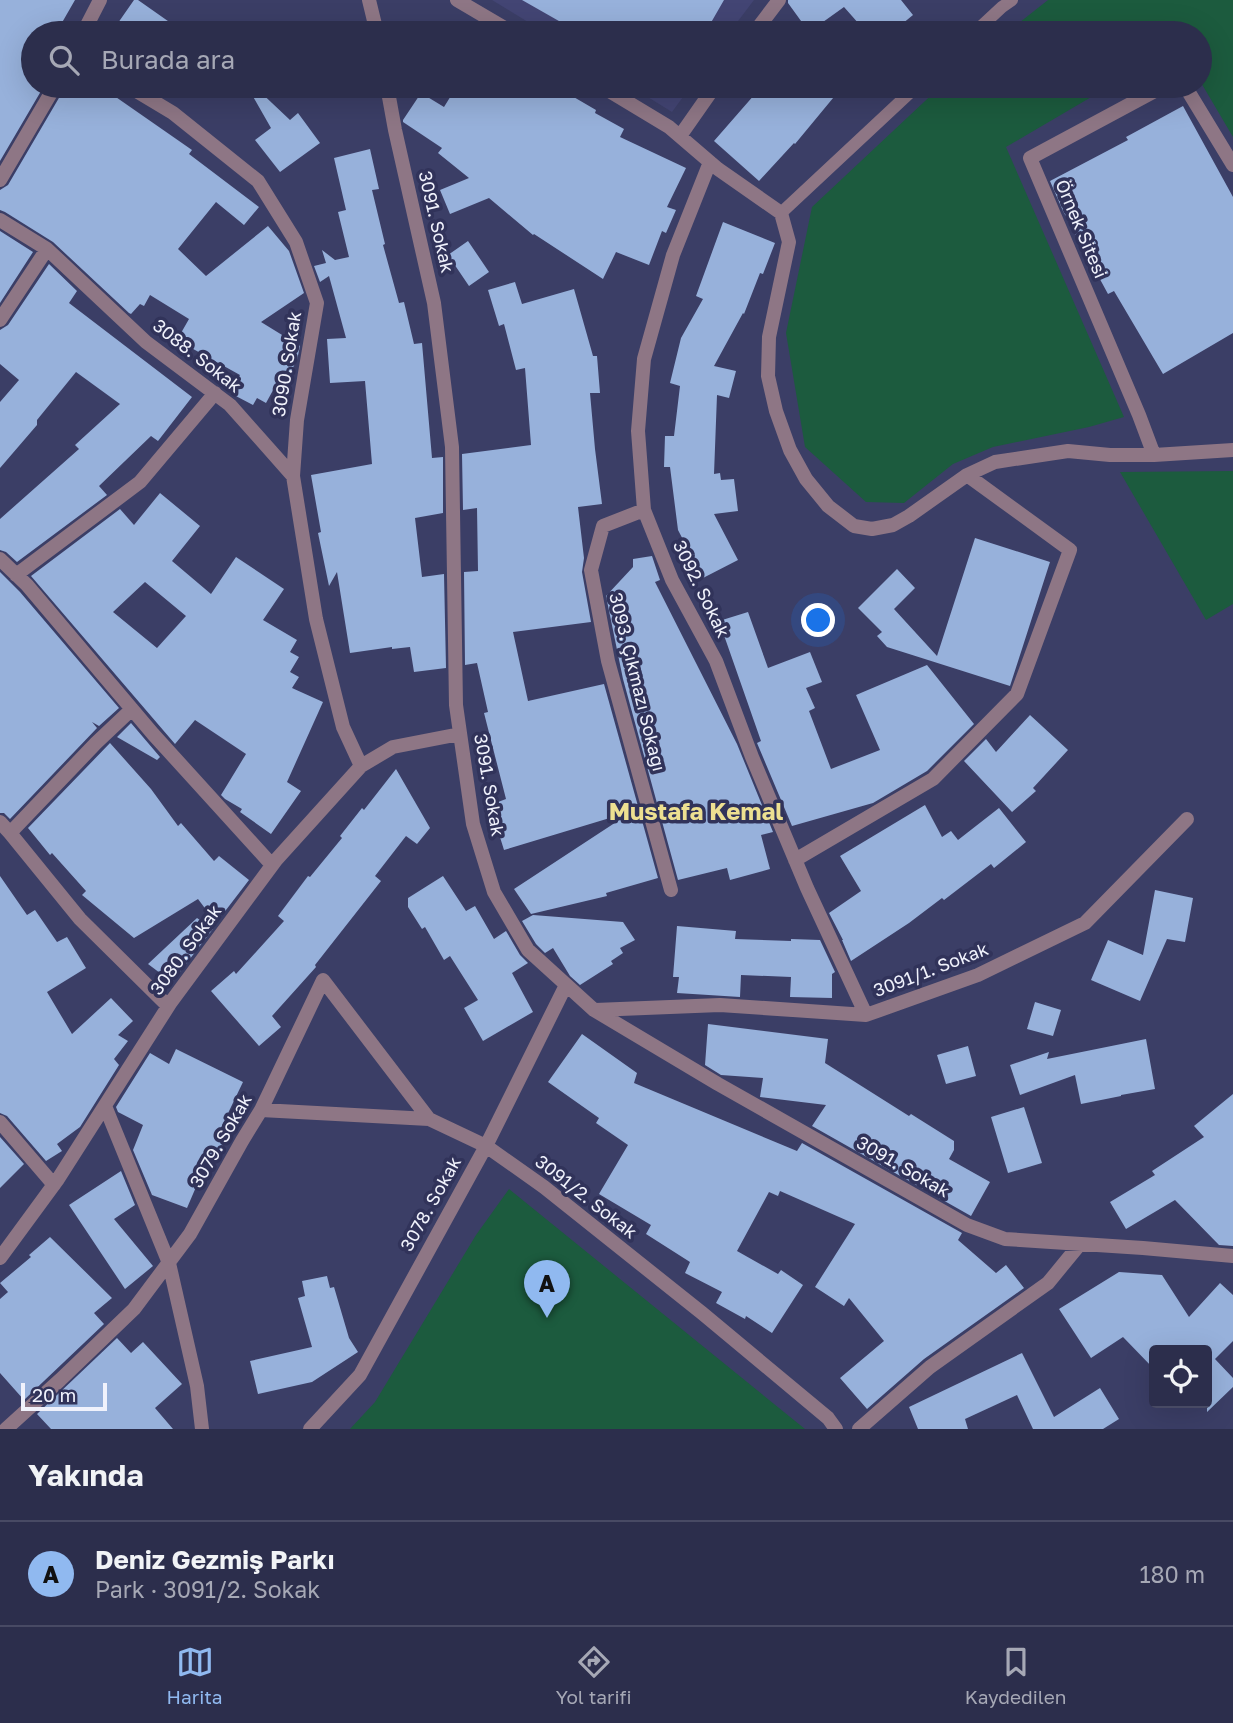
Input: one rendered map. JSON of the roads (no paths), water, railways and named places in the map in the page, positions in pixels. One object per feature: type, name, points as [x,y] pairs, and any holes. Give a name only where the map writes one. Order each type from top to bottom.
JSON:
[{"type":"street","points":[[89,21],[100,0]]},
{"type":"street","points":[[369,0],[374,21]]},
{"type":"street","points":[[457,0],[493,21]]},
{"type":"street","points":[[763,21],[779,0]]},
{"type":"street","points":[[0,180],[48,98]]},
{"type":"street","name":"3090. Sokak","points":[[148,98],[173,113],[258,181],[296,242],[317,303],[297,420],[293,476]]},
{"type":"street","name":"3091. Sokak","points":[[389,98],[434,303],[452,447],[456,705],[474,824],[494,892],[528,950],[594,1010],[967,1226],[1005,1239],[1233,1256]]},
{"type":"street","points":[[621,98],[669,127],[710,162],[781,212],[789,242],[769,337],[768,376],[776,411],[790,450],[806,479],[828,506],[854,526],[872,529],[893,525],[967,475],[995,462],[1068,451],[1154,455],[1233,450]]},
{"type":"street","points":[[680,136],[707,98]]},
{"type":"street","name":"Örnek Sitesi","points":[[1142,98],[1030,158],[1154,455]]},
{"type":"street","points":[[1192,98],[1233,165]]},
{"type":"street","name":"3092. Sokak","points":[[710,162],[673,255],[644,359],[638,431],[644,510],[672,580],[716,661],[795,860],[866,1015]]},
{"type":"street","name":"3088. Sokak","points":[[0,220],[47,249],[146,342],[230,405],[293,476]]},
{"type":"street","points":[[0,320],[47,249]]},
{"type":"street","points":[[16,575],[140,482],[215,393]]},
{"type":"street","points":[[795,860],[933,779],[1017,694],[1070,550],[967,475]]},
{"type":"street","points":[[293,476],[316,619],[343,727],[361,766]]},
{"type":"street","name":"3093. Çıkmazı Sokağı","points":[[644,510],[603,526],[591,570],[608,660],[671,890]]},
{"type":"street","points":[[0,559],[272,864]]},
{"type":"street","points":[[132,709],[5,827],[80,919],[168,1006]]},
{"type":"street","name":"3080. Sokak","points":[[0,1258],[54,1185],[168,1006],[272,864],[361,766],[393,747],[460,734]]},
{"type":"street","name":"3091/1. Sokak","points":[[594,1010],[720,1005],[866,1015],[978,975],[1085,923],[1187,819]]},
{"type":"street","name":"3079. Sokak","points":[[6,1429],[134,1309],[190,1234],[261,1110],[323,980],[429,1119]]},
{"type":"street","name":"3078. Sokak","points":[[310,1429],[360,1376],[485,1146],[566,985]]},
{"type":"street","points":[[105,1106],[169,1263],[197,1386],[202,1429]]},
{"type":"street","name":"3091/2. Sokak","points":[[261,1110],[429,1119],[485,1146],[544,1187],[702,1313],[828,1418],[836,1429]]},
{"type":"street","points":[[0,1122],[54,1185]]},
{"type":"street","points":[[859,1429],[930,1367],[1048,1283],[1080,1244]]},
{"type":"lane","points":[[987,21],[1012,0]]},
{"type":"lane","points":[[781,212],[904,98]]},
{"type":"place","name":"Deniz Gezmiş Parkı","points":[[547,1318]]},
{"type":"district","name":"Mustafa Kemal","points":[[696,812]]}]
